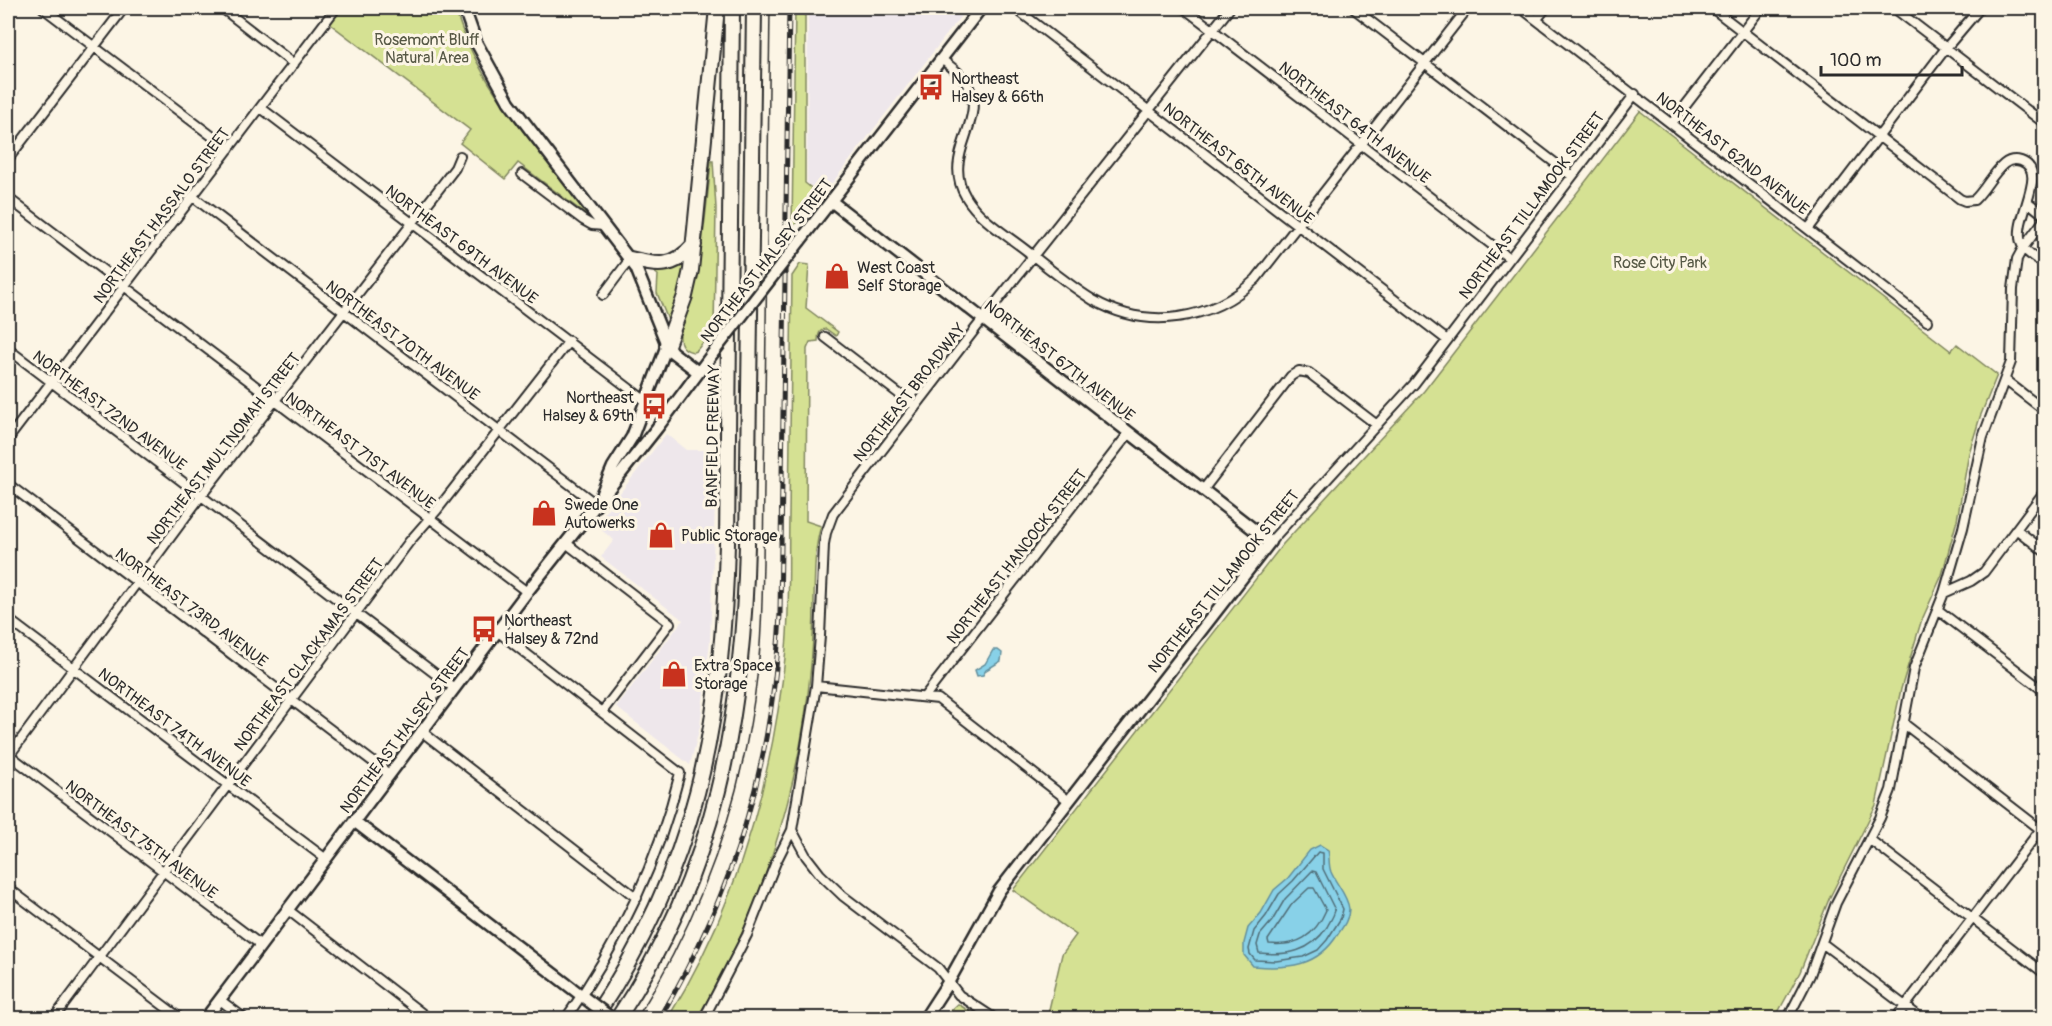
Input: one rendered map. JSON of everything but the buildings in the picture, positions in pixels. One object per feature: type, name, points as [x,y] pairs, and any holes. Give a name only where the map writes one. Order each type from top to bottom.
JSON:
[{"type":"highway","points":[[667,345],[685,296],[694,245],[717,8]]},
{"type":"highway","name":"BANFIELD FREEWAY","points":[[594,1018],[642,939],[682,845],[701,780],[719,680],[727,556],[732,8]]},
{"type":"highway","points":[[618,1018],[664,938],[700,852],[720,785],[739,682],[745,614],[747,545],[754,8]]},
{"type":"highway","points":[[630,259],[658,265],[675,262],[694,245]]},
{"type":"street","points":[[43,8],[229,149]]},
{"type":"street","points":[[8,159],[124,8]]},
{"type":"street","points":[[222,8],[294,64]]},
{"type":"street","name":"NORTHEAST HASSALO STREET","points":[[8,439],[336,8]]},
{"type":"street","points":[[464,8],[481,53],[508,102],[630,259],[639,274],[667,345],[672,352],[698,372]]},
{"type":"street","name":"NORTHEAST HALSEY STREET","points":[[206,1018],[497,631],[657,428],[981,8]]},
{"type":"street","name":"NORTHEAST 65TH AVENUE","points":[[1015,8],[1447,340]]},
{"type":"street","name":"NORTHEAST 64TH AVENUE","points":[[1184,8],[1509,258]]},
{"type":"street","name":"NORTHEAST BROADWAY","points":[[704,1018],[747,935],[776,862],[792,830],[816,686],[824,544],[829,524],[848,492],[1230,8]]},
{"type":"street","points":[[1353,8],[1572,176]]},
{"type":"street","points":[[941,59],[963,78],[974,102],[958,157],[958,173],[962,189],[979,213],[1086,296],[1110,308],[1142,317],[1177,318],[1203,312],[1238,295],[1265,269],[1468,8]]},
{"type":"street","name":"NORTHEAST 62ND AVENUE","points":[[1521,8],[1927,321]]},
{"type":"street","points":[[1537,20],[1546,8]]},
{"type":"street","points":[[1712,8],[1878,137],[1965,201],[1974,200],[2006,163],[2016,160],[2023,162],[2032,169],[2034,184],[2019,232],[2023,248],[2044,264]]},
{"type":"street","points":[[1672,123],[1761,8]]},
{"type":"street","points":[[1894,8],[2044,123]]},
{"type":"street","points":[[1809,228],[1946,48],[1980,8]]},
{"type":"street","name":"NORTHEAST TILLAMOOK STREET","points":[[925,1018],[949,981],[999,891],[1270,542],[1414,384],[1635,94]]},
{"type":"street","name":"NORTHEAST 69TH AVENUE","points":[[261,108],[647,402]]},
{"type":"street","name":"NORTHEAST MULTNOMAH STREET","points":[[8,755],[201,496],[455,168],[460,156]]},
{"type":"street","points":[[522,174],[583,219],[598,227],[604,226]]},
{"type":"street","name":"NORTHEAST 70TH AVENUE","points":[[192,196],[597,505]]},
{"type":"street","name":"NORTHEAST 71ST AVENUE","points":[[8,198],[527,592]]},
{"type":"street","name":"NORTHEAST 67TH AVENUE","points":[[831,201],[1270,542]]},
{"type":"street","points":[[2028,202],[2044,215]]},
{"type":"street","points":[[1788,1018],[1810,975],[1836,903],[1880,818],[1891,790],[1914,668],[1944,593],[1963,528],[1983,437],[1996,398],[2005,380],[2013,351],[2014,273],[2017,259],[2044,220]]},
{"type":"street","points":[[603,295],[630,259]]},
{"type":"street","points":[[825,337],[915,406]]},
{"type":"street","name":"NORTHEAST CLACKAMAS STREET","points":[[54,1018],[409,542],[569,341]]},
{"type":"street","points":[[597,505],[613,467],[632,437],[667,345]]},
{"type":"street","name":"NORTHEAST 72ND AVENUE","points":[[8,350],[454,688]]},
{"type":"street","points":[[1203,490],[1291,376],[1299,370],[1309,373],[1377,425]]},
{"type":"street","points":[[2005,380],[2044,410]]},
{"type":"street","name":"NORTHEAST HANCOCK STREET","points":[[925,696],[1129,433]]},
{"type":"street","name":"NORTHEAST 73RD AVENUE","points":[[8,484],[389,774]]},
{"type":"street","points":[[1944,593],[1971,581],[1984,572],[2044,492]]},
{"type":"street","points":[[2016,530],[2044,551]]},
{"type":"street","points":[[566,543],[670,623],[602,712]]},
{"type":"street","points":[[1938,610],[2044,691]]},
{"type":"street","name":"NORTHEAST 74TH AVENUE","points":[[8,619],[326,859]]},
{"type":"street","points":[[497,631],[680,773],[659,842],[637,898],[586,999],[566,1018]]},
{"type":"street","points":[[816,686],[938,699],[1069,801]]},
{"type":"street","points":[[1896,1018],[2043,829],[1903,723]]},
{"type":"street","points":[[421,731],[637,898]]},
{"type":"street","name":"NORTHEAST 75TH AVENUE","points":[[8,755],[261,945]]},
{"type":"street","points":[[354,821],[611,1018]]},
{"type":"street","points":[[792,830],[806,856],[820,874],[843,896],[938,968],[958,995],[994,1018]]},
{"type":"street","points":[[1869,839],[2044,973]]},
{"type":"street","points":[[8,888],[180,1018]]},
{"type":"street","points":[[288,910],[428,1018]]},
{"type":"street","points":[[1822,943],[1921,1018]]},
{"type":"street","points":[[220,1000],[244,1018]]},
{"type":"street","points":[[8,1015],[13,1018]]},
{"type":"shaded area","points":[[808,8],[967,8],[823,195],[807,183]]},
{"type":"shaded area","name":"Public Storage","points":[[666,434],[686,450],[717,450],[710,641],[700,726],[690,765],[616,707],[683,620],[601,557],[614,540],[595,525]]},
{"type":"green space","name":"Rosemont Bluff Natural Area","points":[[341,8],[455,8],[465,37],[495,92],[531,142],[589,214],[588,216],[518,163],[505,179],[460,143],[470,130],[329,23]]},
{"type":"green space","points":[[795,8],[805,8],[805,183],[819,194],[792,228]]},
{"type":"green space","name":"Rose City Park","points":[[1640,111],[1951,351],[1957,344],[1997,375],[1980,417],[1969,453],[1957,520],[1942,575],[1921,622],[1901,689],[1876,805],[1829,899],[1800,972],[1775,1018],[1047,1018],[1062,954],[1076,935],[1013,890],[1283,544],[1424,391]]},
{"type":"green space","points":[[711,161],[713,161],[716,208],[714,329],[693,352],[682,346],[680,334],[697,270]]},
{"type":"green space","points":[[687,261],[680,293],[670,320],[668,320],[657,293],[658,275],[650,269],[672,269]]},
{"type":"green space","points":[[800,264],[809,265],[806,308],[838,332],[836,336],[826,329],[822,330],[818,341],[810,342],[807,349],[806,521],[821,526],[816,552],[813,646],[805,719],[786,809],[773,853],[739,939],[697,1018],[668,1018],[714,931],[732,886],[748,840],[772,746],[787,633],[792,276]]},
{"type":"green space","points":[[958,1004],[980,1018],[943,1018]]},
{"type":"water","points":[[993,650],[1002,653],[1001,661],[986,670],[983,675],[977,676],[975,670],[985,664]]},
{"type":"water","points":[[1320,845],[1328,850],[1331,872],[1348,904],[1349,913],[1345,923],[1330,945],[1312,959],[1290,966],[1253,966],[1244,955],[1248,928],[1261,913],[1274,890],[1288,878],[1310,850]]},
{"type":"tram line","points":[[637,1018],[681,938],[716,854],[741,767],[757,677],[763,563],[770,8]]},
{"type":"railway","points":[[660,1018],[709,922],[746,824],[759,774],[776,669],[780,614],[789,8]]},
{"type":"place","name":"Northeast Halsey & 66th","points":[[931,87]]},
{"type":"place","name":"West Coast Self Storage","points":[[837,276]]},
{"type":"place","name":"Northeast Halsey & 69th","points":[[654,406]]},
{"type":"place","name":"Swede One Autowerks","points":[[544,513]]},
{"type":"place","name":"Public Storage","points":[[661,535]]},
{"type":"place","name":"Northeast Halsey & 72nd","points":[[484,629]]},
{"type":"place","name":"Extra Space Storage","points":[[674,674]]}]
